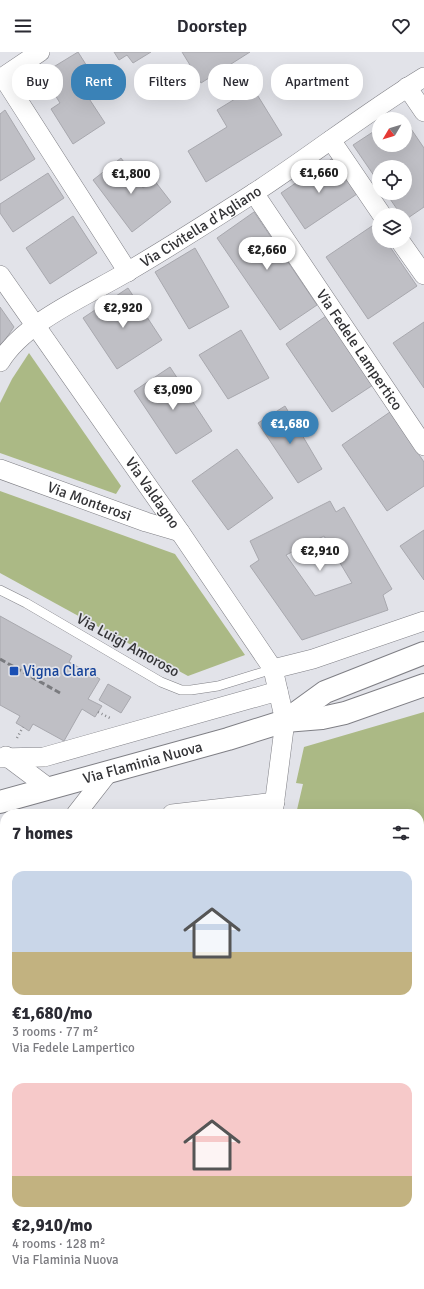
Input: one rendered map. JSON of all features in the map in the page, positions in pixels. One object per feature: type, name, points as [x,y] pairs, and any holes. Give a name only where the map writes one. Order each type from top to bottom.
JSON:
[{"type":"main road","name":"Via Flaminia Nuova","points":[[285,721],[326,692],[424,653]]},
{"type":"main road","name":"Via Flaminia Nuova","points":[[0,802],[228,739],[285,721],[322,718],[345,713],[424,685]]},
{"type":"street","points":[[40,52],[2,77],[128,272]]},
{"type":"street","name":"Via Civitella d'Agliano","points":[[0,362],[8,351],[34,325],[128,272],[254,193],[407,87],[424,78]]},
{"type":"street","points":[[407,87],[424,112]]},
{"type":"street","points":[[331,140],[377,208]]},
{"type":"street","name":"Via Fedele Lampertico","points":[[254,193],[424,446]]},
{"type":"street","points":[[405,248],[424,275]]},
{"type":"street","name":"Via Valdagno","points":[[0,275],[180,532],[273,669],[285,721]]},
{"type":"street","name":"Via Monterosi","points":[[0,468],[134,518],[180,532]]},
{"type":"street","points":[[273,669],[313,658],[424,621]]},
{"type":"street","name":"Via Flaminia Nuova","points":[[3,756],[44,758],[278,691]]},
{"type":"street","points":[[257,809],[274,808],[285,721]]},
{"type":"street","points":[[3,756],[50,789]]},
{"type":"street","points":[[80,809],[108,773]]},
{"type":"lane","name":"Via Luigi Amoroso","points":[[0,590],[26,603],[173,688],[191,690],[211,688],[273,669]]},
{"type":"green space","points":[[29,353],[121,486],[116,494],[0,453],[0,403],[12,379]]},
{"type":"green space","points":[[0,491],[175,554],[245,655],[188,676],[0,573]]},
{"type":"green space","points":[[424,712],[424,809],[297,809],[303,784],[296,783],[304,747]]},
{"type":"building","points":[[78,52],[86,64],[71,64],[71,100],[90,100],[105,123],[73,144],[51,109],[60,103],[58,100],[63,100],[63,64],[58,64]]},
{"type":"building","points":[[114,52],[151,52],[133,63],[127,55],[119,60]]},
{"type":"building","points":[[182,52],[250,52],[231,64],[208,64],[208,79],[201,83],[200,64],[189,64]]},
{"type":"building","points":[[233,100],[260,100],[282,135],[206,182],[188,151],[227,127],[217,110]]},
{"type":"building","points":[[5,110],[35,159],[0,181],[0,114]]},
{"type":"building","points":[[412,130],[424,148],[424,207],[412,215],[412,208],[396,208],[391,200],[412,200],[412,160],[372,160],[372,173],[353,145],[372,133],[372,152],[412,152]]},
{"type":"building","points":[[121,158],[143,188],[154,180],[171,202],[132,232],[93,180]]},
{"type":"building","points":[[333,158],[357,194],[305,229],[281,193]]},
{"type":"building","points":[[48,173],[64,198],[13,232],[0,213],[0,204]]},
{"type":"building","points":[[254,212],[317,305],[280,330],[217,238]]},
{"type":"building","points":[[73,216],[97,253],[50,284],[26,248]]},
{"type":"building","points":[[372,226],[372,248],[391,248],[417,286],[368,319],[326,257]]},
{"type":"building","points":[[195,248],[229,307],[189,329],[155,272]]},
{"type":"building","points":[[128,288],[162,340],[117,369],[83,318]]},
{"type":"building","points":[[0,307],[14,327],[0,347]]},
{"type":"building","points":[[326,316],[373,385],[332,412],[286,344]]},
{"type":"building","points":[[424,322],[424,388],[393,343]]},
{"type":"building","points":[[241,330],[269,378],[228,399],[199,355]]},
{"type":"building","points":[[170,367],[212,431],[176,454],[134,391]]},
{"type":"building","points":[[285,406],[322,469],[298,483],[258,423]]},
{"type":"building","points":[[390,412],[424,462],[424,486],[387,511],[342,445]]},
{"type":"building","points":[[237,449],[273,498],[228,530],[192,481]]},
{"type":"building","points":[[330,501],[336,512],[344,507],[392,589],[383,595],[388,610],[302,640],[250,566],[259,560],[250,541]],"holes":[[[324,536],[352,583],[315,596],[286,555]]]},
{"type":"building","points":[[424,530],[424,580],[400,546]]},
{"type":"building","name":"Vigna Clara","points":[[0,616],[72,656],[69,662],[100,679],[88,699],[102,706],[95,717],[82,709],[64,741],[33,724],[29,731],[16,723],[20,716],[0,705]]},
{"type":"building","points":[[108,684],[131,697],[121,713],[99,700]]},
{"type":"railway","points":[[0,659],[60,693]]},
{"type":"place","name":"Vigna Clara","points":[[14,671]]}]
